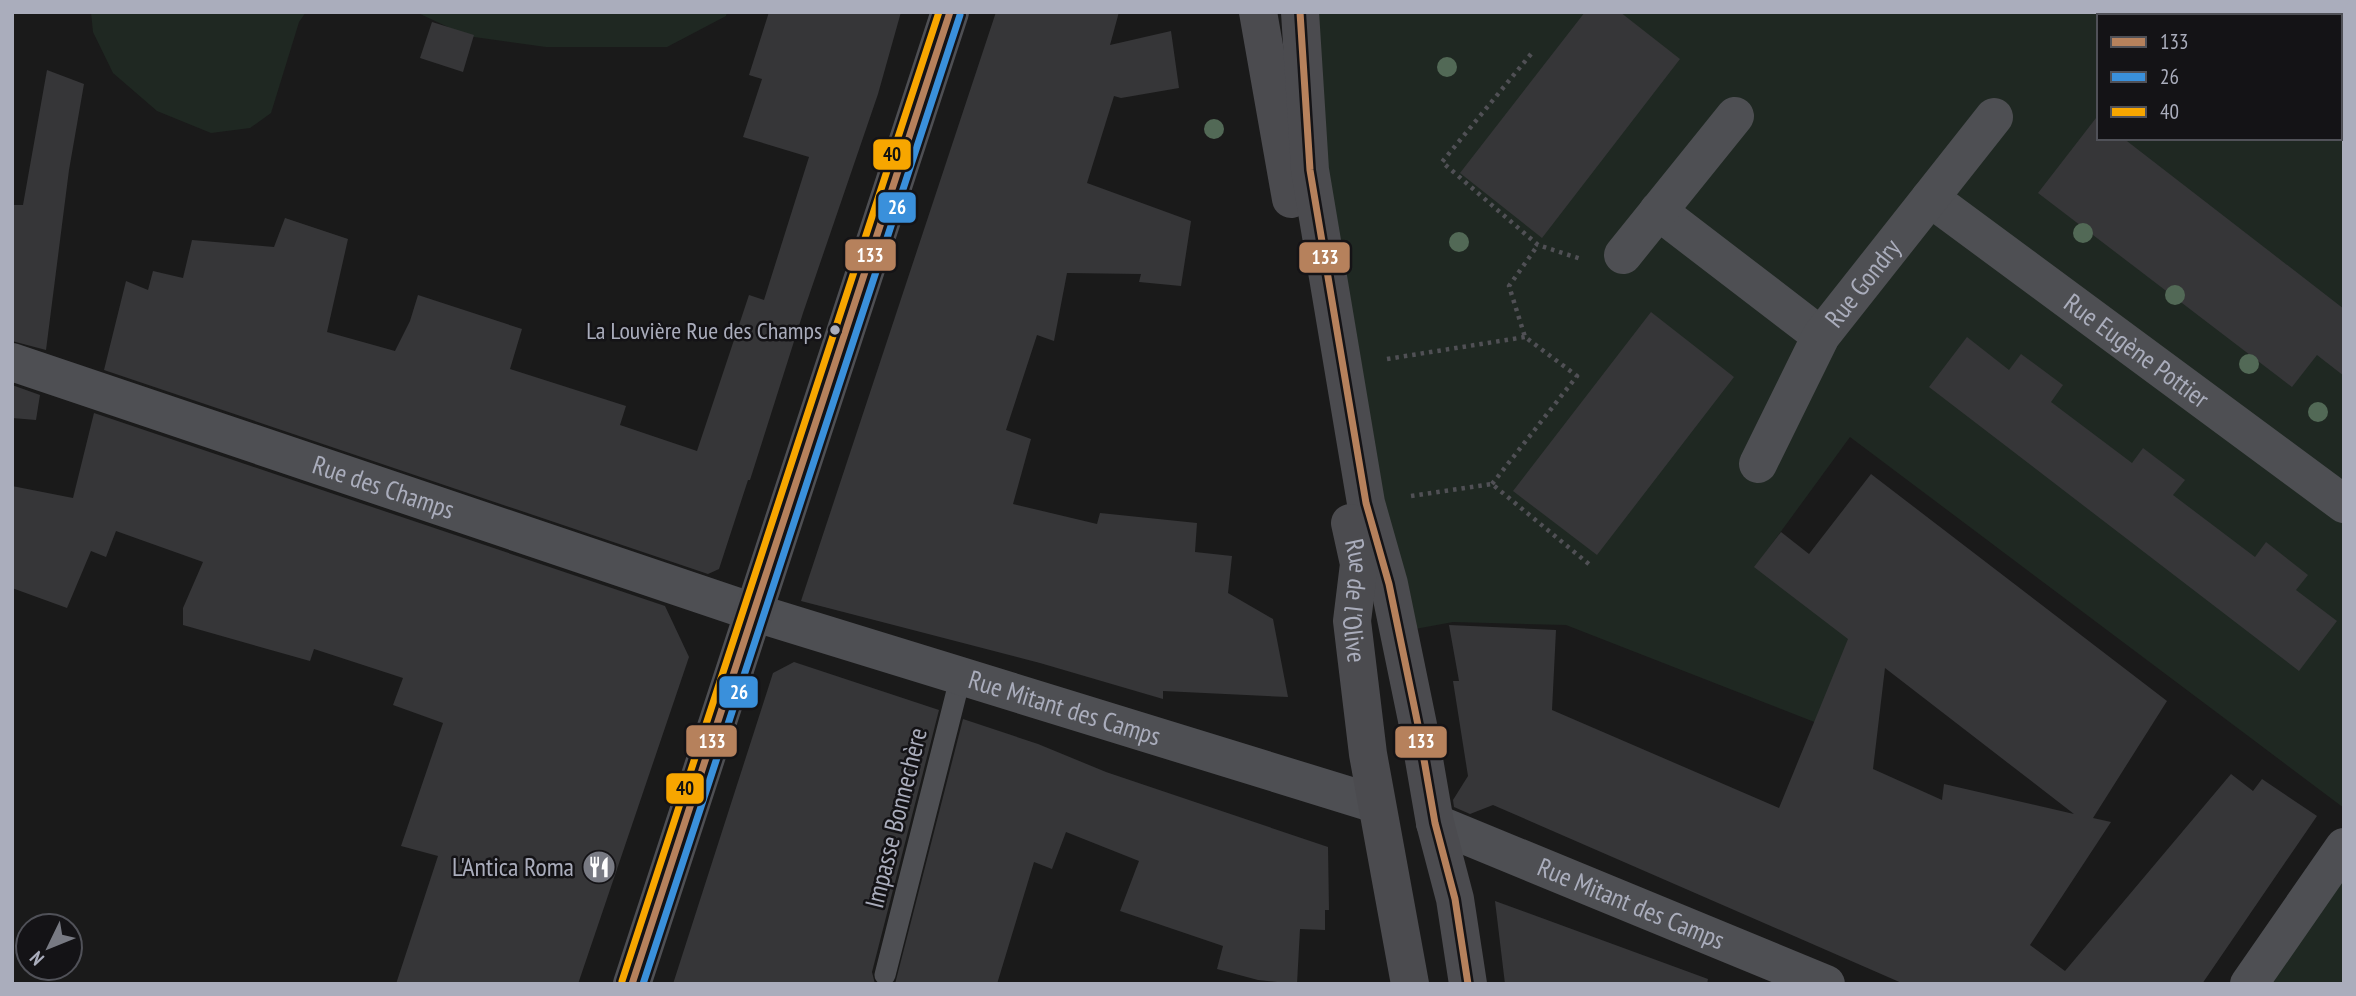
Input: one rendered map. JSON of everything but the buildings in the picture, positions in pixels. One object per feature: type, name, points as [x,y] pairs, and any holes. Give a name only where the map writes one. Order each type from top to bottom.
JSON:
[{"type":"main road","name":"Rue de l'Olive","points":[[1258,12],[1333,439],[1359,564],[1352,621],[1359,680],[1376,804],[1410,984]]},
{"type":"main road","name":"Rue de l'Olive","points":[[1300,12],[1310,170],[1366,503],[1389,584],[1418,725],[1434,822],[1455,900],[1468,984]]},
{"type":"main road","points":[[1359,680],[1386,714],[1402,803],[1434,822]]},
{"type":"street","points":[[632,984],[950,12]]},
{"type":"street","points":[[1623,255],[1735,116]]},
{"type":"street","name":"Rue Gondry","points":[[1758,464],[1821,337],[1994,117]]},
{"type":"street","name":"Rue Eugène Pottier","points":[[1930,198],[2344,504]]},
{"type":"street","points":[[1658,211],[1821,337]]},
{"type":"street","name":"Rue des Champs","points":[[12,362],[754,612]]},
{"type":"street","name":"Rue Mitant des Camps","points":[[754,612],[1376,804]]},
{"type":"street","name":"Rue Mitant des Camps","points":[[1434,822],[1826,984]]},
{"type":"street","points":[[2249,984],[2344,847]]},
{"type":"lane","name":"Impasse Bonnechère","points":[[885,975],[961,675]]},
{"type":"path","points":[[1531,54],[1442,162],[1538,245],[1583,260],[1623,255]]},
{"type":"path","points":[[1366,503],[1492,484],[1577,376],[1525,337],[1509,286],[1538,245]]},
{"type":"path","points":[[1343,367],[1525,337]]},
{"type":"path","points":[[1492,484],[1590,565]]},
{"type":"shaded area","points":[[91,12],[306,12],[299,22],[271,113],[250,128],[211,133],[157,111],[113,73],[93,32]]},
{"type":"shaded area","points":[[416,12],[727,12],[726,16],[667,47],[546,47],[467,36]]},
{"type":"shaded area","points":[[1301,12],[2344,12],[2344,808],[1850,437],[1758,563],[1851,633],[1817,723],[1566,625],[1453,622],[1388,634]]},
{"type":"shaded area","points":[[2344,846],[2342,984],[2249,984]]},
{"type":"transit line","name":"40","points":[[622,981],[939,12]]},
{"type":"transit line","name":"133","points":[[632,984],[950,12]]},
{"type":"transit line","name":"133","points":[[1300,12],[1310,170],[1366,503],[1389,584],[1435,823],[1455,899],[1468,984]]},
{"type":"transit line","name":"26","points":[[643,984],[960,15]]},
{"type":"place","name":"La Louvière Rue des Champs","points":[[835,330]]},
{"type":"place","name":"L'Antica Roma","points":[[599,867]]}]
